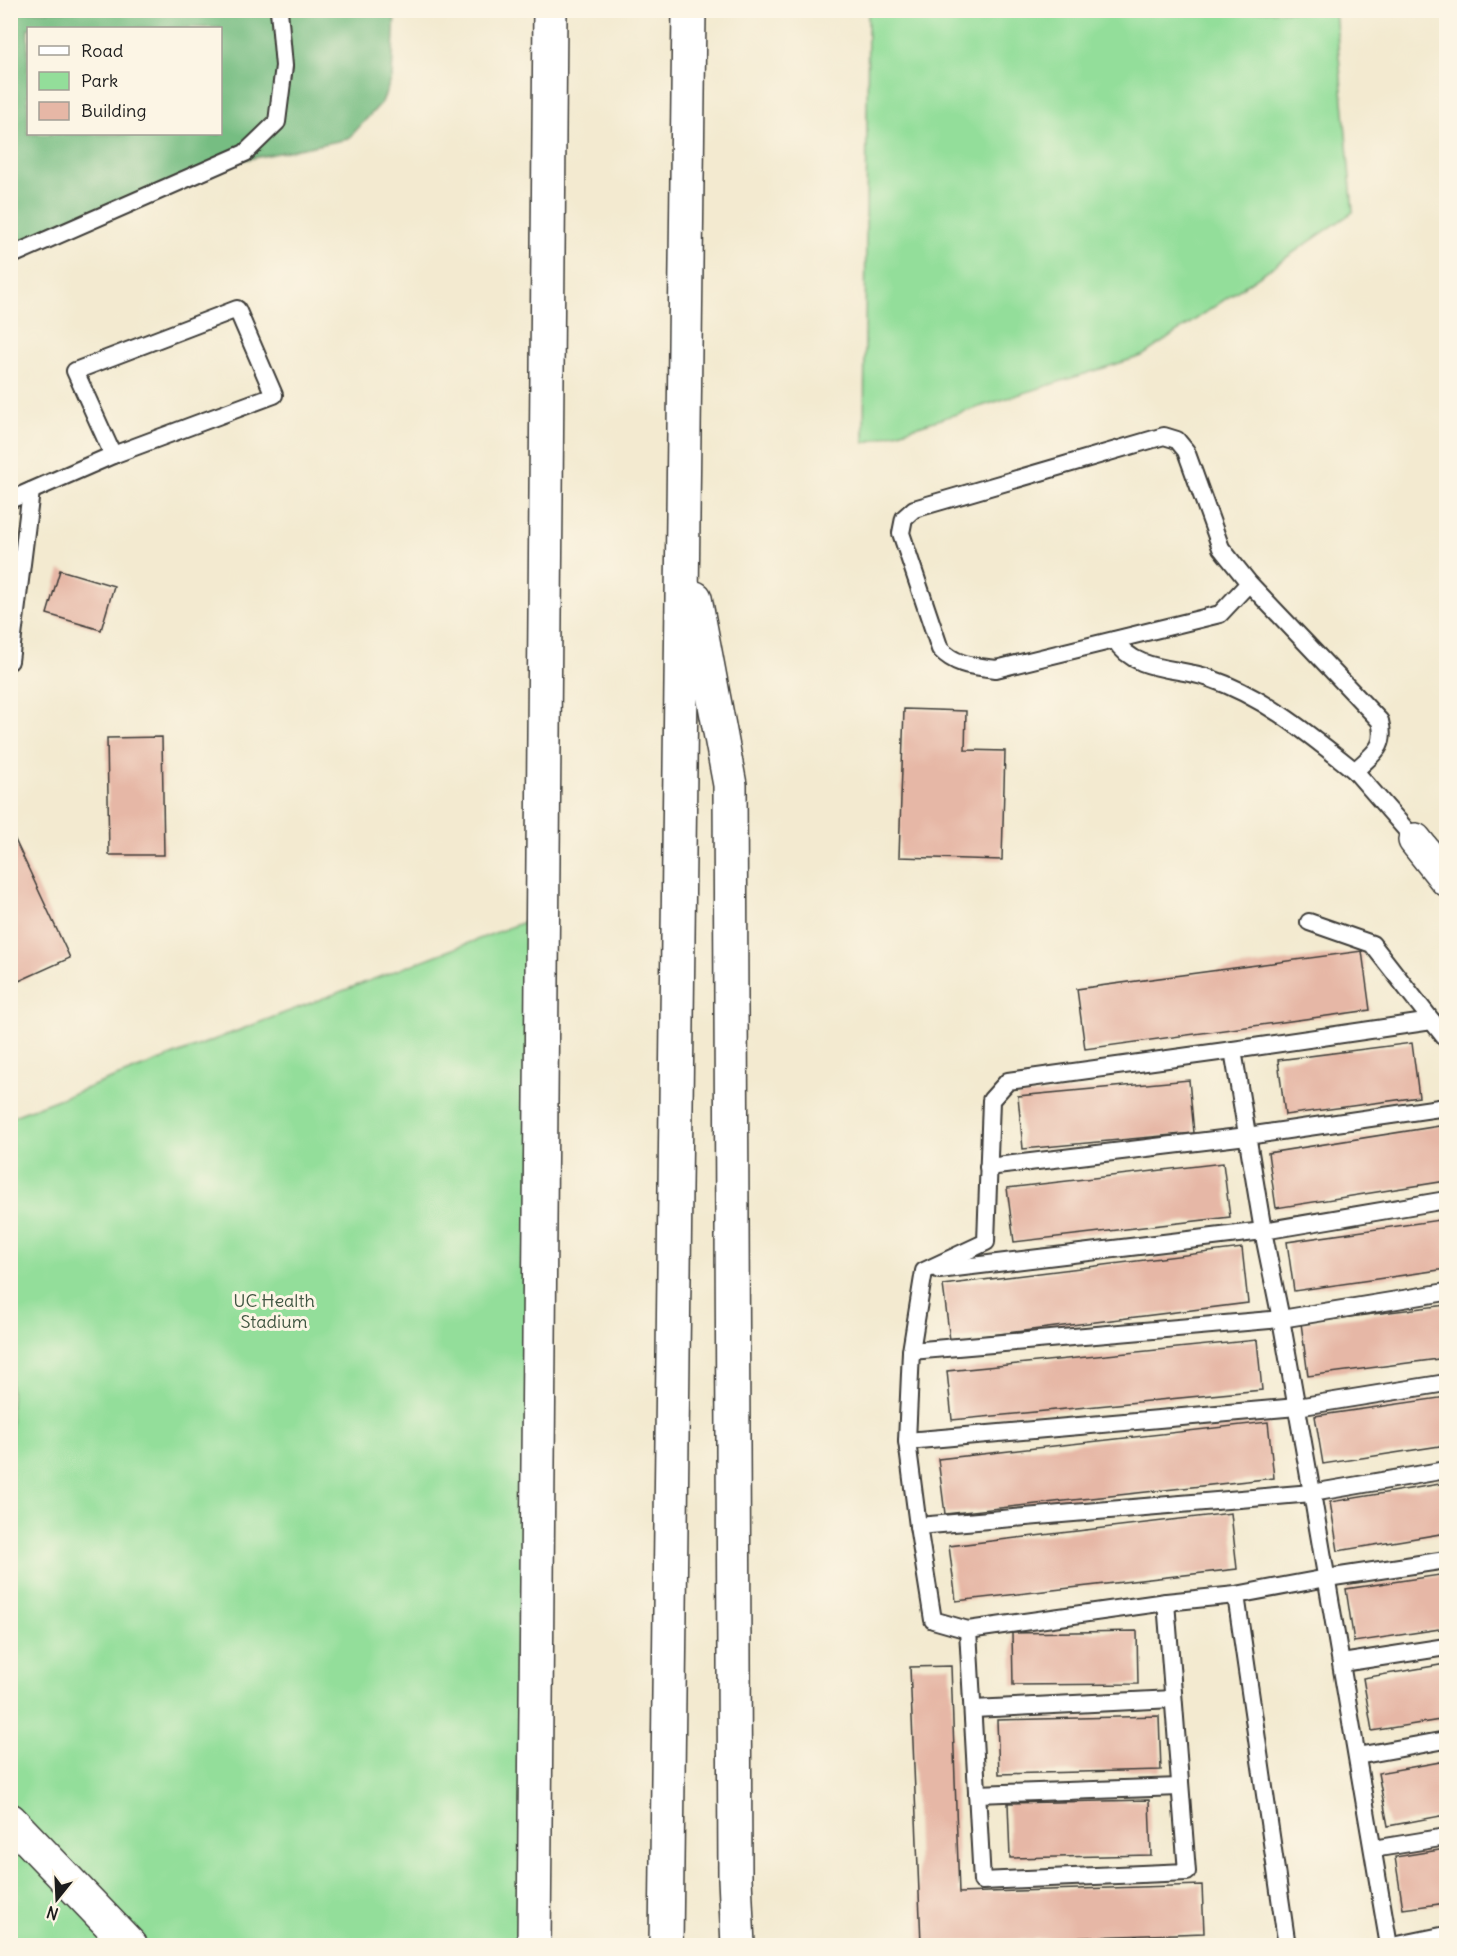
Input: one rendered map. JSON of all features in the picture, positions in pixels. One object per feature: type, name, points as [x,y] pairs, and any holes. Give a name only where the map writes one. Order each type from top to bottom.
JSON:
[{"type":"main road","points":[[534,1946],[550,10]]},
{"type":"main road","points":[[666,1946],[689,10]]},
{"type":"main road","points":[[682,527],[730,785],[735,1878],[738,1946]]},
{"type":"main road","points":[[1415,840],[1446,879]]},
{"type":"main road","points":[[10,1820],[131,1946]]},
{"type":"lane","points":[[10,255],[245,153],[277,122],[284,66],[279,10]]},
{"type":"lane","points":[[10,500],[113,455],[274,395],[237,309],[75,371],[113,455]]},
{"type":"lane","points":[[1249,583],[1220,614],[996,669],[964,665],[949,658],[940,649],[900,533],[904,518],[914,509],[1164,436],[1177,440],[1186,451],[1221,548],[1249,583],[1380,720],[1384,734],[1379,747],[1356,771]]},
{"type":"lane","points":[[10,661],[31,491]]},
{"type":"lane","points":[[1115,640],[1121,650],[1137,661],[1207,677],[1246,692],[1300,727],[1356,771],[1415,840]]},
{"type":"lane","points":[[1309,922],[1372,944],[1446,1039]]},
{"type":"lane","points":[[924,1272],[986,1242],[991,1100],[1008,1081],[1432,1020]]},
{"type":"lane","points":[[1233,1050],[1263,1231],[1297,1407],[1391,1946],[1446,1935]]},
{"type":"lane","points":[[988,1167],[1247,1136],[1446,1107]]},
{"type":"lane","points":[[924,1272],[1263,1231],[1446,1200]]},
{"type":"lane","points":[[924,1272],[912,1351],[907,1440],[933,1620],[968,1630],[1166,1602],[1236,1595],[1327,1578],[1446,1560]]},
{"type":"lane","points":[[912,1351],[1281,1319],[1446,1292]]},
{"type":"lane","points":[[907,1440],[1297,1407],[1446,1383]]},
{"type":"lane","points":[[918,1526],[1312,1493],[1446,1470]]},
{"type":"lane","points":[[1236,1595],[1287,1946]]},
{"type":"lane","points":[[968,1630],[982,1881],[1187,1872],[1166,1602]]},
{"type":"lane","points":[[1341,1663],[1446,1647]]},
{"type":"lane","points":[[973,1708],[1173,1699]]},
{"type":"lane","points":[[1358,1756],[1446,1740]]},
{"type":"lane","points":[[977,1794],[1180,1787]]},
{"type":"lane","points":[[1373,1849],[1446,1837]]},
{"type":"green space","points":[[11,11],[395,11],[392,78],[382,102],[348,139],[204,168],[11,260]]},
{"type":"green space","points":[[868,11],[1335,11],[1353,212],[1142,356],[864,443]]},
{"type":"green space","name":"UC Health Stadium","points":[[542,915],[534,1945],[11,1946],[11,1117]]},
{"type":"building","points":[[60,570],[114,586],[101,630],[47,614]]},
{"type":"building","points":[[904,709],[966,711],[965,750],[1005,751],[1002,860],[899,857]]},
{"type":"building","points":[[162,737],[164,855],[109,855],[107,738]]},
{"type":"building","points":[[10,829],[70,958],[10,985]]},
{"type":"building","points":[[1362,951],[1370,1010],[1085,1049],[1077,989]]},
{"type":"building","points":[[1412,1043],[1419,1097],[1285,1115],[1278,1060]]},
{"type":"building","points":[[1189,1080],[1194,1133],[1023,1149],[1018,1096]]},
{"type":"building","points":[[1446,1125],[1446,1181],[1276,1208],[1268,1153]]},
{"type":"building","points":[[1223,1163],[1230,1217],[1014,1242],[1007,1188]]},
{"type":"building","points":[[1446,1219],[1446,1269],[1294,1291],[1287,1242]]},
{"type":"building","points":[[1242,1248],[1248,1303],[950,1340],[943,1285]]},
{"type":"building","points":[[1446,1305],[1446,1358],[1308,1376],[1301,1323]]},
{"type":"building","points":[[1257,1340],[1262,1390],[952,1420],[947,1371]]},
{"type":"building","points":[[1446,1397],[1446,1445],[1323,1464],[1315,1416]]},
{"type":"building","points":[[1268,1422],[1274,1478],[945,1514],[938,1459]]},
{"type":"building","points":[[1446,1483],[1446,1533],[1338,1551],[1330,1502]]},
{"type":"building","points":[[1231,1513],[1237,1569],[956,1601],[949,1546]]},
{"type":"building","points":[[1446,1574],[1446,1628],[1354,1642],[1346,1589]]},
{"type":"building","points":[[1137,1631],[1138,1684],[1013,1685],[1012,1633]]},
{"type":"building","points":[[1446,1664],[1446,1719],[1372,1731],[1363,1678]]},
{"type":"building","points":[[951,1666],[959,1893],[1202,1885],[1204,1933],[921,1943],[910,1667]]},
{"type":"building","points":[[1159,1716],[1161,1770],[999,1774],[997,1720]]},
{"type":"building","points":[[1446,1761],[1446,1815],[1388,1826],[1378,1773]]},
{"type":"building","points":[[1149,1800],[1151,1855],[1010,1858],[1008,1803]]},
{"type":"building","points":[[1446,1849],[1446,1903],[1403,1909],[1395,1857]]}]
